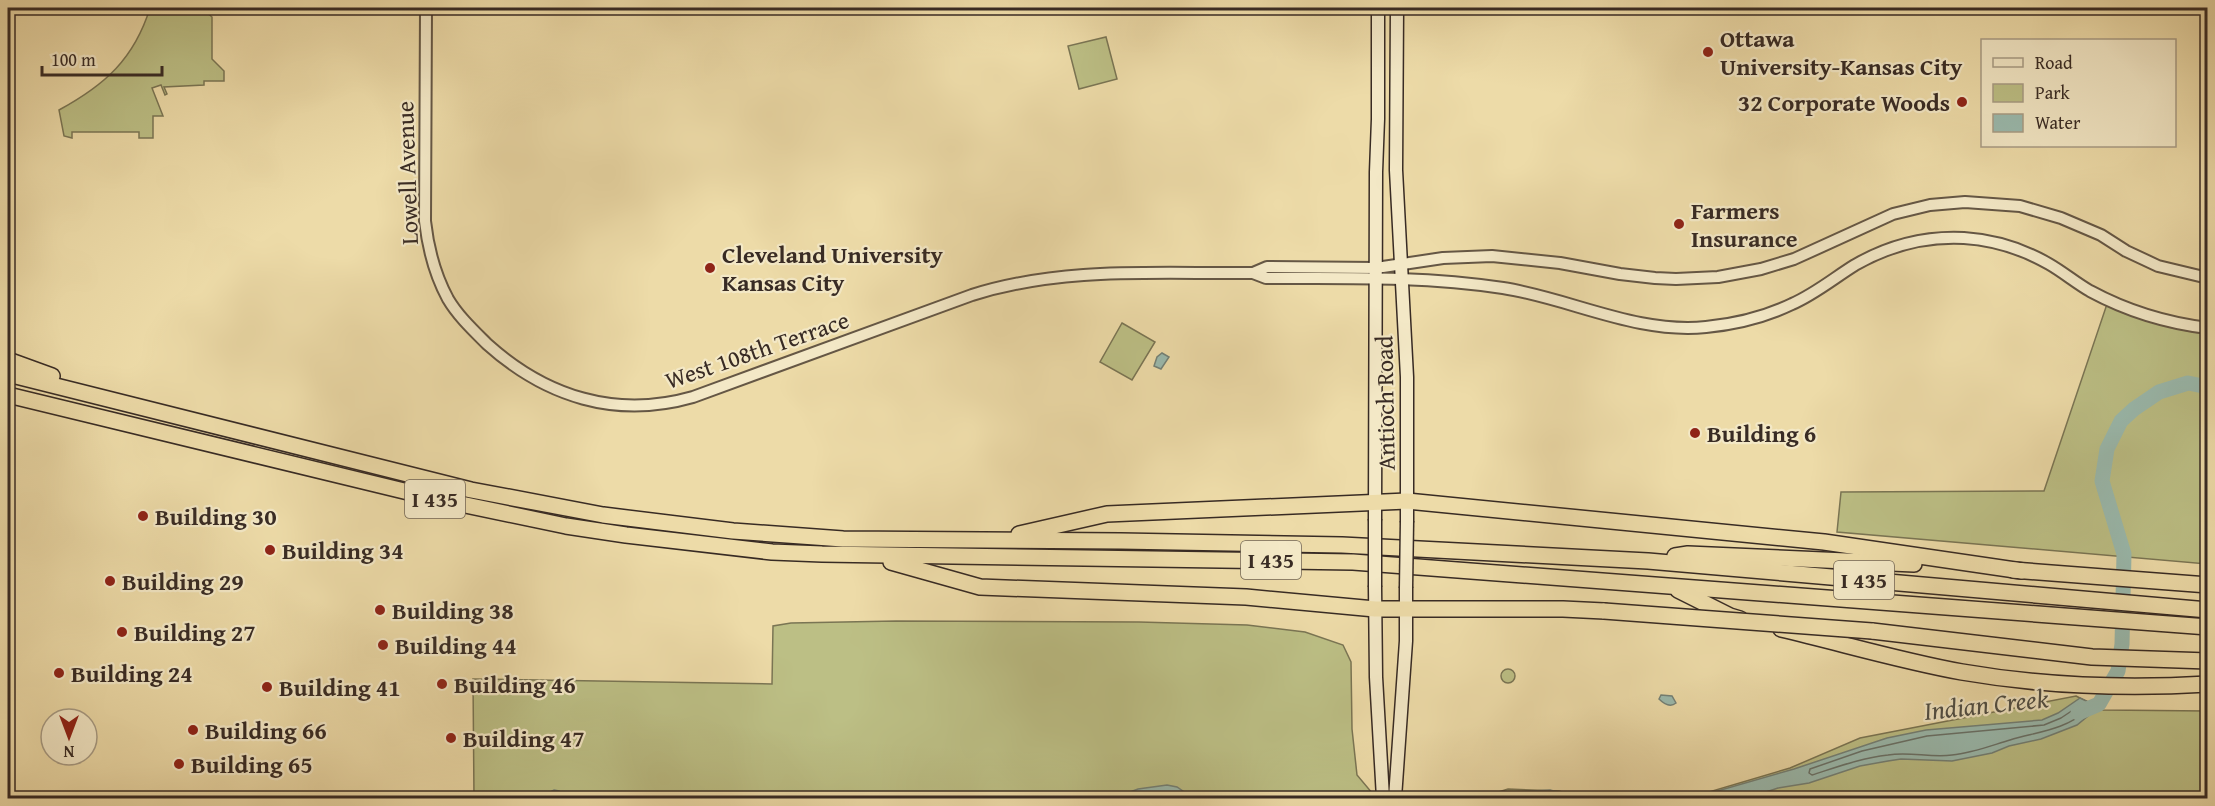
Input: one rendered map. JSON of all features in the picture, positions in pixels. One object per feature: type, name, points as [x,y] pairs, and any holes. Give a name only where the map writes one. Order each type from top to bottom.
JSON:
[{"type":"highway","points":[[8,360],[128,404]]},
{"type":"highway","name":"I 435","points":[[8,374],[471,490],[603,515],[713,529],[843,538],[1121,540],[1342,545],[1648,561],[2208,610]]},
{"type":"highway","name":"I 435","points":[[8,395],[437,499],[566,526],[761,550],[871,556],[1342,562],[2208,627]]},
{"type":"highway","points":[[990,540],[1107,514],[1407,501],[1824,542],[2022,571]]},
{"type":"highway","points":[[1648,561],[1688,554],[2022,571],[2203,585]]},
{"type":"highway","points":[[871,556],[980,587],[1246,597],[1375,609],[1604,611],[1872,631],[2092,657],[2208,660]]},
{"type":"highway","points":[[1670,585],[1730,616],[1930,666],[2028,681],[2128,687],[2206,685]]},
{"type":"main road","name":"Antioch Road","points":[[1378,8],[1375,609],[1376,677],[1383,798]]},
{"type":"main road","name":"Antioch Road","points":[[1395,798],[1405,662],[1407,521],[1407,377],[1396,170],[1397,8]]},
{"type":"street","name":"Lowell Avenue","points":[[426,8],[425,221],[428,244],[448,299],[468,326],[495,351]]},
{"type":"street","points":[[1376,273],[1401,264],[1451,257],[1492,256],[1560,263],[1655,278],[1718,277],[1761,269],[1794,259],[1893,214],[1948,203],[1987,202],[2020,206],[2061,218],[2101,235],[2158,266],[2208,278]]},
{"type":"street","points":[[1376,273],[1402,280],[1505,288],[1657,326],[1703,327],[1748,320],[1792,304],[1812,294],[1857,264],[1900,245],[1943,238],[1965,238],[2003,245],[2035,256],[2090,291],[2130,310],[2171,322],[2208,328]]},
{"type":"street","name":"West 108th Terrace","points":[[495,351],[522,371],[548,386],[578,398],[610,405],[668,405],[972,295],[1018,282],[1081,274],[1253,273],[1267,267],[1376,273]]},
{"type":"green space","points":[[150,8],[205,8],[205,11],[212,17],[212,59],[224,71],[224,81],[204,81],[204,85],[164,87],[167,94],[165,95],[161,85],[152,88],[163,116],[153,116],[153,138],[139,138],[139,132],[72,132],[72,138],[64,136],[59,110],[90,91],[116,69],[136,42]]},
{"type":"green space","points":[[1106,37],[1117,79],[1079,89],[1068,46]]},
{"type":"green space","points":[[2107,304],[2156,323],[2207,334],[2207,564],[1837,532],[1841,492],[2044,491]]},
{"type":"green space","points":[[1122,323],[1155,342],[1132,380],[1100,362]]},
{"type":"green space","points":[[896,621],[1247,625],[1305,632],[1343,645],[1351,662],[1352,729],[1357,775],[1374,798],[474,798],[473,679],[772,684],[773,626],[791,623]]},
{"type":"green space","points":[[1508,669],[1513,671],[1515,676],[1513,681],[1508,683],[1503,681],[1501,676],[1503,671]]},
{"type":"green space","points":[[2076,696],[2103,710],[2207,711],[2207,798],[1671,798],[1699,795],[1790,768],[1860,738]]},
{"type":"green space","points":[[1508,789],[1559,791],[1584,798],[1479,798]]},
{"type":"water","points":[[1162,353],[1169,357],[1161,369],[1154,366],[1157,357]]},
{"type":"water","points":[[1661,695],[1672,696],[1676,703],[1665,704],[1659,699]]},
{"type":"water","points":[[2080,698],[2099,707],[2077,725],[2041,739],[2009,746],[1992,753],[1952,761],[1901,759],[1860,766],[1809,783],[1778,788],[1748,798],[1693,798],[1794,769],[1887,738],[1926,730],[2042,720],[2058,713]]},
{"type":"water","points":[[1167,785],[1177,787],[1193,798],[1114,798],[1138,789]]},
{"type":"water","points":[[554,790],[568,798],[539,798]]},
{"type":"water","points":[[1550,790],[1580,798],[1491,798],[1517,792]]},
{"type":"waterway","name":"Indian Creek","points":[[2078,713],[2099,704],[2118,671],[2122,644],[2124,554],[2102,481],[2107,449],[2121,421],[2159,392],[2188,383],[2208,387]]},
{"type":"place","name":"Ottawa University-Kansas City","points":[[1708,52]]},
{"type":"place","name":"32 Corporate Woods","points":[[1962,102]]},
{"type":"place","name":"Farmers Insurance","points":[[1679,224]]},
{"type":"place","name":"Cleveland University Kansas City","points":[[710,268]]},
{"type":"place","name":"Building 6","points":[[1695,433]]},
{"type":"place","name":"Building 30","points":[[143,516]]},
{"type":"place","name":"Building 34","points":[[270,550]]},
{"type":"place","name":"Building 29","points":[[110,581]]},
{"type":"place","name":"Building 38","points":[[380,610]]},
{"type":"place","name":"Building 27","points":[[122,632]]},
{"type":"place","name":"Building 44","points":[[383,645]]},
{"type":"place","name":"Building 24","points":[[59,673]]},
{"type":"place","name":"Building 46","points":[[442,684]]},
{"type":"place","name":"Building 41","points":[[267,687]]},
{"type":"place","name":"Building 66","points":[[193,730]]},
{"type":"place","name":"Building 47","points":[[451,738]]},
{"type":"place","name":"Building 65","points":[[179,764]]}]
